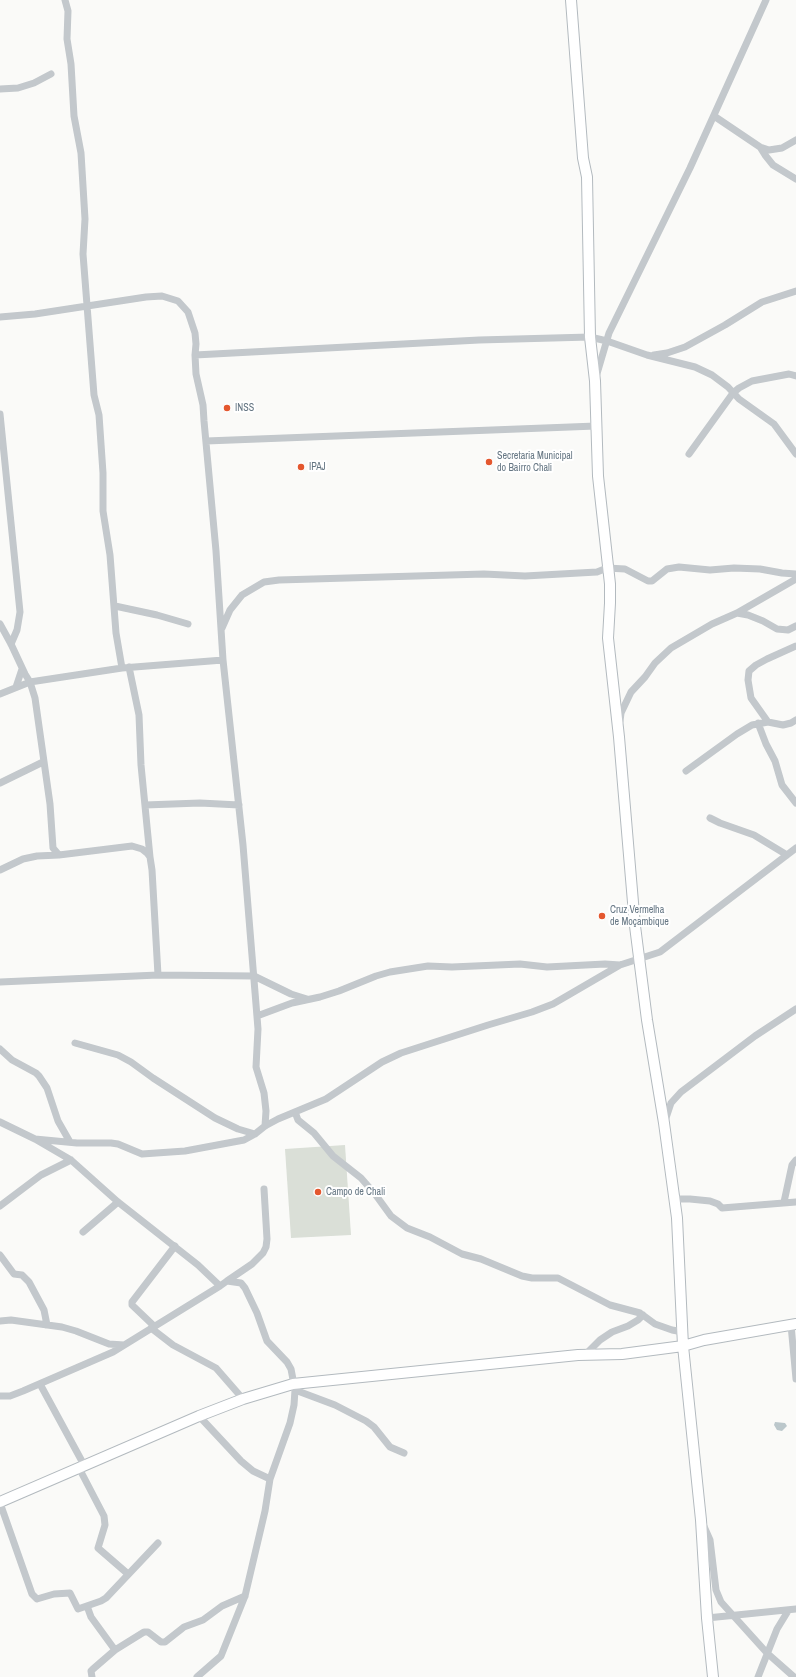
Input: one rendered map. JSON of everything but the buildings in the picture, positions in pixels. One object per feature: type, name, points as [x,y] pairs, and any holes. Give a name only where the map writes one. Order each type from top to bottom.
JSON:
[{"type":"street","points":[[65,0],[68,11],[67,39],[71,64],[74,116],[81,153],[85,218],[83,254],[94,395],[99,415],[103,473],[103,511],[110,555],[116,633],[138,715],[155,919],[158,975]]},
{"type":"street","points":[[571,0],[583,158],[587,177],[590,337],[595,381],[598,476],[610,603],[608,638],[639,959],[674,1199],[683,1346],[701,1520],[707,1618],[714,1677]]},
{"type":"street","points":[[595,381],[609,333],[690,168],[766,0]]},
{"type":"street","points":[[0,89],[18,88],[34,83],[51,74]]},
{"type":"street","points":[[714,116],[760,147],[769,150],[782,148],[796,140]]},
{"type":"street","points":[[760,147],[773,165],[796,179]]},
{"type":"street","points":[[647,355],[667,353],[685,347],[762,302],[796,291]]},
{"type":"street","points":[[0,317],[35,314],[146,297],[162,296],[178,301],[188,312],[191,320],[196,344],[195,355],[197,384],[203,405],[216,551],[223,660],[239,805],[254,976],[258,1029],[256,1067],[264,1093],[266,1111],[265,1126]]},
{"type":"street","points":[[195,355],[479,340],[590,337],[607,341],[647,355],[695,367],[712,376],[774,424],[796,454]]},
{"type":"street","points":[[689,454],[733,393],[752,381],[789,374],[796,376]]},
{"type":"street","points":[[0,414],[20,612],[17,630],[11,644]]},
{"type":"street","points":[[206,441],[596,426]]},
{"type":"street","points":[[221,629],[235,602],[252,588],[264,582],[315,578],[484,574],[524,576],[597,572],[607,568],[625,569],[648,581],[652,580],[667,569],[679,567],[710,570],[734,568],[760,569],[796,574]]},
{"type":"street","points":[[618,730],[621,713],[631,692],[664,654],[696,633],[737,613],[796,579]]},
{"type":"street","points":[[115,606],[157,615],[188,624]]},
{"type":"street","points":[[737,613],[758,619],[777,629],[788,630],[796,626]]},
{"type":"street","points":[[0,624],[30,682],[35,698],[50,804],[53,848],[59,855]]},
{"type":"street","points":[[768,722],[751,698],[748,680],[749,671],[756,665],[796,646]]},
{"type":"street","points":[[0,694],[30,682],[125,668],[223,660]]},
{"type":"street","points":[[16,688],[22,669]]},
{"type":"street","points":[[686,771],[737,734],[758,723],[768,722],[783,725],[796,720]]},
{"type":"street","points":[[758,723],[766,744],[775,761],[782,785],[796,803]]},
{"type":"street","points":[[0,783],[43,762]]},
{"type":"street","points":[[146,805],[200,803],[239,805]]},
{"type":"street","points":[[710,818],[754,835],[787,855]]},
{"type":"street","points":[[0,870],[36,856],[59,855],[132,846],[142,849],[150,857]]},
{"type":"street","points":[[35,1138],[70,1142],[118,1144],[137,1153],[151,1155],[206,1148],[244,1140],[265,1126],[326,1098],[382,1062],[401,1053],[553,1004],[620,965],[660,952],[796,848]]},
{"type":"street","points":[[257,1016],[292,1003],[339,991],[390,972],[428,966],[452,967],[520,964],[547,967],[605,964],[620,965]]},
{"type":"street","points":[[0,982],[158,975],[254,976],[291,994],[307,999]]},
{"type":"street","points":[[664,1123],[667,1112],[676,1097],[788,1012],[796,1008]]},
{"type":"street","points":[[75,1043],[118,1055],[131,1062],[215,1118],[255,1134]]},
{"type":"street","points":[[0,1049],[12,1060],[39,1076],[47,1088],[58,1121],[70,1142]]},
{"type":"street","points":[[295,1112],[298,1120],[314,1133],[333,1156],[361,1178],[391,1216],[407,1228],[430,1237],[462,1254],[480,1259],[522,1276],[532,1278],[558,1278],[610,1305],[643,1314],[655,1324],[683,1332]]},
{"type":"street","points":[[0,1122],[35,1138],[71,1160],[118,1202],[203,1269],[220,1286]]},
{"type":"street","points":[[0,1128],[12,1128]]},
{"type":"street","points":[[0,1206],[41,1175],[71,1160]]},
{"type":"street","points":[[784,1202],[792,1165],[796,1160]]},
{"type":"street","points":[[0,1396],[10,1396],[98,1360],[220,1286],[252,1264],[263,1253],[266,1247],[267,1239],[264,1189]]},
{"type":"street","points":[[674,1199],[710,1201],[718,1204],[722,1208],[796,1202]]},
{"type":"street","points":[[83,1232],[118,1202]]},
{"type":"street","points":[[174,1246],[132,1302],[132,1305],[173,1345],[216,1368],[243,1399]]},
{"type":"street","points":[[0,1255],[14,1274],[22,1275],[29,1282],[44,1310],[47,1325]]},
{"type":"street","points":[[197,1677],[221,1656],[245,1596],[265,1511],[270,1479],[290,1423],[294,1405],[294,1387],[291,1369],[287,1362],[267,1341],[257,1313],[245,1288],[241,1283],[227,1281]]},
{"type":"street","points":[[585,1355],[600,1340],[612,1332],[628,1326],[638,1320],[643,1314]]},
{"type":"street","points":[[0,1321],[11,1320],[47,1325],[76,1331],[109,1344],[124,1345]]},
{"type":"street","points":[[158,1543],[106,1598],[87,1606],[77,1608],[70,1593],[54,1594],[37,1599],[34,1598],[0,1502],[243,1399],[294,1387],[585,1355],[622,1354],[683,1346],[704,1340],[793,1324],[796,1379]]},
{"type":"street","points":[[40,1384],[104,1516],[105,1525],[98,1548],[128,1574]]},
{"type":"street","points":[[294,1387],[335,1404],[366,1421],[374,1427],[390,1447],[404,1453]]},
{"type":"street","points":[[200,1416],[253,1471],[270,1479]]},
{"type":"street","points":[[701,1520],[710,1540],[716,1590],[721,1602],[767,1653],[794,1677]]},
{"type":"street","points":[[92,1677],[91,1671],[93,1668],[115,1650],[144,1632],[148,1632],[161,1642],[165,1642],[184,1627],[203,1620],[222,1606],[245,1596]]},
{"type":"street","points":[[87,1606],[91,1617],[115,1650]]},
{"type":"street","points":[[707,1618],[733,1614],[788,1611],[796,1609]]},
{"type":"street","points":[[758,1677],[777,1629],[788,1611]]},
{"type":"shaded area","name":"Campo de Chali","points":[[345,1145],[351,1235],[291,1238],[285,1149]]},
{"type":"shaded area","points":[[775,1422],[785,1423],[787,1426],[782,1431],[777,1430],[774,1425]]},
{"type":"place","name":"INSS","points":[[227,408]]},
{"type":"place","name":"Secretaria Municipal do Bairro Chali","points":[[489,462]]},
{"type":"place","name":"IPAJ","points":[[301,467]]},
{"type":"place","name":"Cruz Vermelha de Moçambique","points":[[602,916]]},
{"type":"place","name":"Campo de Chali","points":[[318,1192]]}]
